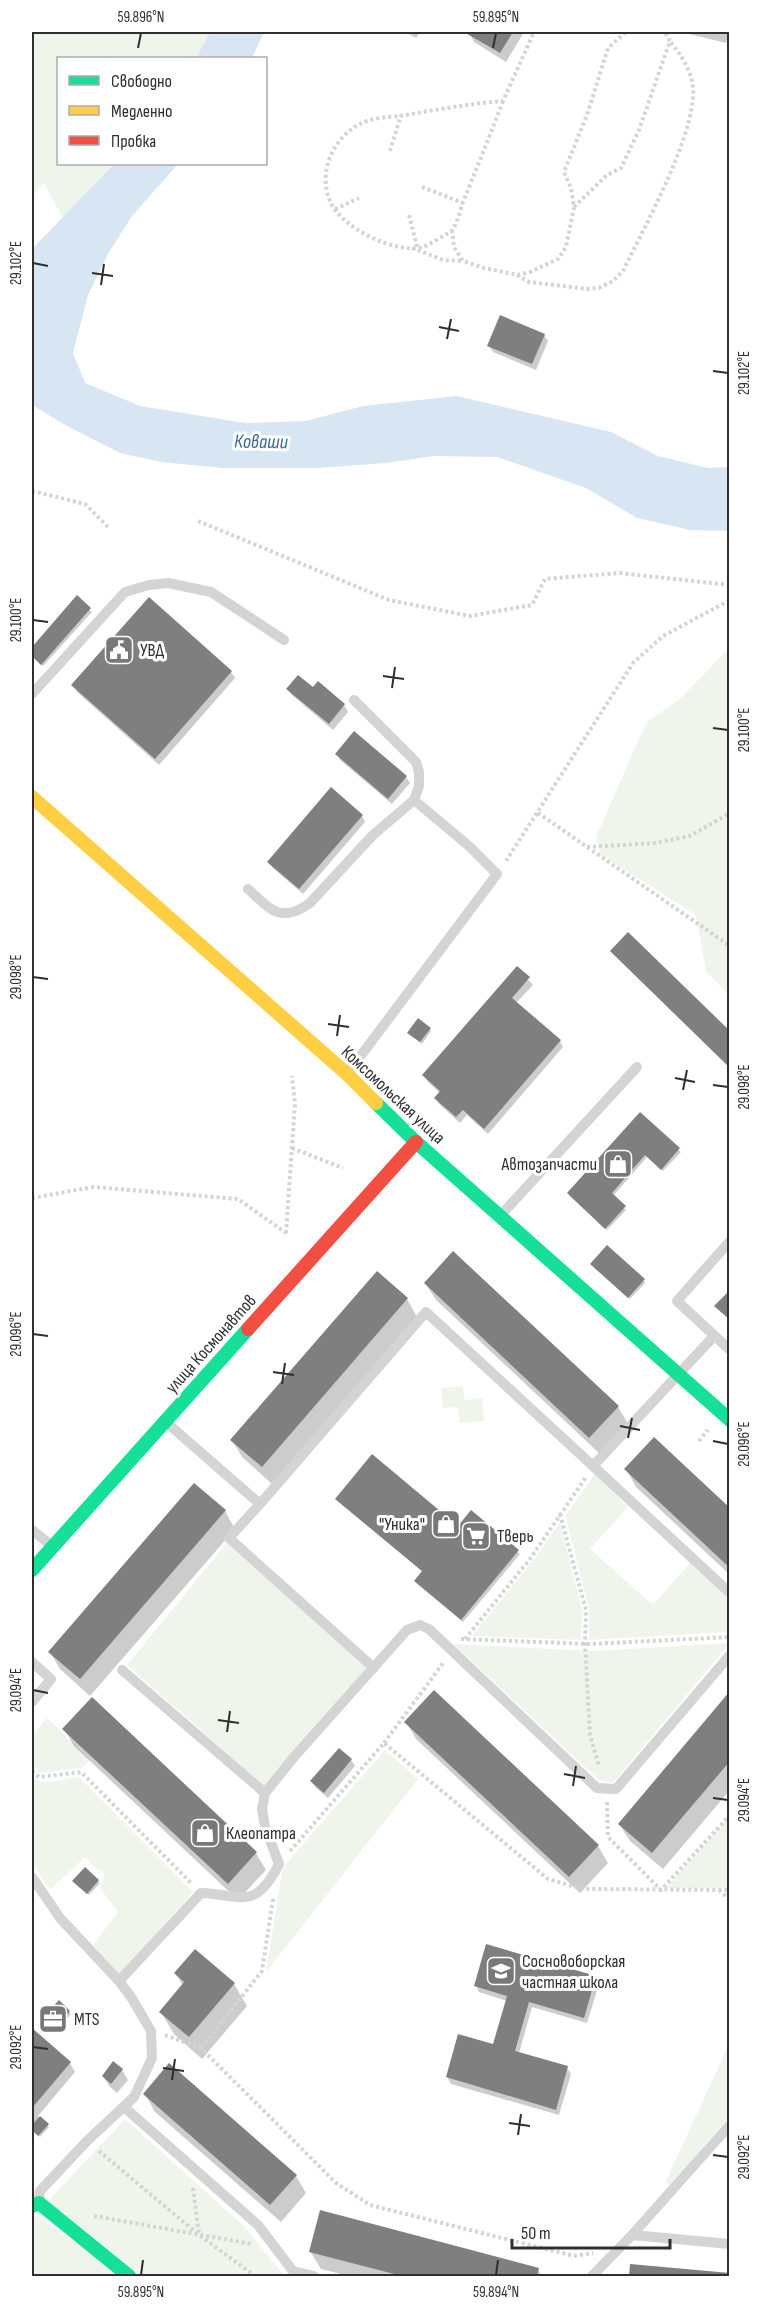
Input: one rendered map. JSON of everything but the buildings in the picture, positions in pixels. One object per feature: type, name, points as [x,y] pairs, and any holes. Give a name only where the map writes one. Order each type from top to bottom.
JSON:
[{"type":"street","name":"Комсомольская улица","points":[[32,796],[346,1074],[416,1142],[729,1420]]},
{"type":"street","name":"улица Космонавтов","points":[[32,1570],[416,1142]]},
{"type":"street","points":[[35,2204],[129,2277]]},
{"type":"lane","points":[[32,694],[125,592],[149,585],[168,583],[211,592],[284,640]]},
{"type":"lane","points":[[248,889],[274,912],[286,914],[298,911],[310,903],[373,835],[414,800],[419,786],[416,762],[354,700]]},
{"type":"lane","points":[[346,1074],[497,874],[469,846],[414,800]]},
{"type":"lane","points":[[500,1216],[637,1068]]},
{"type":"lane","points":[[729,1241],[677,1300],[729,1350]]},
{"type":"lane","points":[[374,1668],[230,1538],[426,1312],[729,1593]]},
{"type":"lane","points":[[593,1466],[714,1336]]},
{"type":"lane","points":[[165,1421],[260,1504]]},
{"type":"lane","points":[[32,1530],[53,1546]]},
{"type":"lane","points":[[119,1981],[201,1893],[242,1899],[252,1896],[271,1880],[279,1864],[265,1827],[262,1809],[265,1793],[407,1630],[420,1625],[429,1629],[597,1788],[616,1790],[729,1655]]},
{"type":"lane","points":[[32,1662],[51,1679],[32,1702]]},
{"type":"lane","points":[[122,1670],[265,1793]]},
{"type":"lane","points":[[33,1884],[60,1918],[119,1981],[151,2031],[152,2058],[134,2097],[87,2141],[40,2191],[35,2204]]},
{"type":"lane","points":[[124,2107],[258,2225],[293,2271],[314,2277]]},
{"type":"lane","points":[[592,2277],[729,2125]]},
{"type":"lane","points":[[632,2235],[729,2244]]},
{"type":"path","points":[[463,261],[454,247],[452,230],[503,101],[534,32]]},
{"type":"path","points":[[515,274],[530,272],[558,258],[566,247],[574,208],[571,188],[564,172],[587,115],[608,48],[626,32]]},
{"type":"path","points":[[503,101],[401,115],[360,124],[343,138],[331,153],[326,164],[330,202],[363,234],[378,241],[410,248],[443,260],[463,261],[515,274],[530,282],[588,290],[599,288],[614,281],[623,271],[663,193],[691,117],[692,83],[684,58],[670,41],[666,32]]},
{"type":"path","points":[[574,208],[607,175],[621,168],[639,130],[670,41]]},
{"type":"path","points":[[390,151],[401,115]]},
{"type":"path","points":[[422,188],[463,203]]},
{"type":"path","points":[[335,209],[359,198]]},
{"type":"path","points":[[410,215],[417,247]]},
{"type":"path","points":[[410,248],[423,246],[452,230]]},
{"type":"path","points":[[32,491],[85,504],[109,528]]},
{"type":"path","points":[[198,521],[388,600],[470,616],[532,605],[544,579],[619,573],[729,585]]},
{"type":"path","points":[[497,874],[633,663],[663,636],[729,600]]},
{"type":"path","points":[[538,813],[729,946]]},
{"type":"path","points":[[586,847],[655,843],[690,836],[729,813]]},
{"type":"path","points":[[32,1198],[93,1187],[238,1199],[285,1233],[295,1104],[292,1076]]},
{"type":"path","points":[[291,1148],[343,1168]]},
{"type":"path","points":[[465,1639],[530,1559],[593,1466]]},
{"type":"path","points":[[560,1515],[585,1610],[590,1735],[596,1761],[607,1782],[608,1837],[662,1890]]},
{"type":"path","points":[[438,1638],[585,1644],[729,1637]]},
{"type":"path","points":[[279,1864],[384,1743],[452,1652]]},
{"type":"path","points":[[384,1743],[548,1879],[582,1889],[729,1890]]},
{"type":"path","points":[[32,1771],[39,1777],[81,1772],[201,1893]]},
{"type":"path","points":[[662,1890],[729,1815]]},
{"type":"path","points":[[719,1890],[729,1900]]},
{"type":"path","points":[[201,2048],[262,1971],[273,1896]]},
{"type":"path","points":[[181,2041],[201,2048],[336,2183],[370,2205],[574,2256],[603,2252]]},
{"type":"path","points":[[87,2141],[199,2235],[255,2277]]},
{"type":"path","points":[[190,2166],[199,2235]]},
{"type":"path","points":[[88,2215],[275,2247]]},
{"type":"shaded area","points":[[32,32],[210,32],[197,57],[57,57],[57,165],[113,165],[63,219],[44,182],[32,197]]},
{"type":"shaded area","points":[[729,648],[729,995],[706,971],[696,915],[600,854],[596,837],[646,723],[681,698]]},
{"type":"shaded area","points":[[463,1386],[464,1400],[482,1398],[484,1421],[460,1423],[458,1407],[443,1408],[441,1388]]},
{"type":"shaded area","points":[[595,1474],[628,1507],[590,1549],[653,1605],[690,1563],[729,1599],[729,1632],[589,1640],[589,1608],[565,1516]]},
{"type":"shaded area","points":[[560,1522],[582,1610],[581,1640],[472,1636],[534,1559]]},
{"type":"shaded area","points":[[227,1543],[367,1668],[265,1787],[127,1665]]},
{"type":"shaded area","points":[[730,1643],[613,1783],[599,1780],[453,1644],[593,1651]]},
{"type":"shaded area","points":[[47,1718],[90,1760],[82,1768],[39,1773],[32,1766],[32,1735]]},
{"type":"shaded area","points":[[385,1750],[418,1779],[266,1972],[283,1867]]},
{"type":"shaded area","points":[[32,1777],[48,1782],[79,1777],[193,1892],[119,1975],[93,1945],[118,1912],[100,1888],[105,1874],[85,1857],[50,1890],[32,1863]]},
{"type":"shaded area","points":[[729,1817],[729,1888],[666,1888]]},
{"type":"shaded area","points":[[729,2044],[729,2117],[670,2186],[666,2181]]},
{"type":"shaded area","points":[[125,2119],[245,2227],[284,2276],[144,2276],[48,2201]]},
{"type":"shaded area","points":[[32,2212],[123,2276],[32,2276]]},
{"type":"water","points":[[210,32],[264,32],[252,57],[197,57]]},
{"type":"water","name":"Коваши","points":[[113,165],[177,165],[132,216],[108,254],[88,295],[73,353],[85,383],[140,406],[245,423],[306,421],[363,406],[457,396],[611,432],[658,456],[708,468],[729,467],[729,531],[690,530],[637,518],[586,488],[497,457],[434,456],[386,463],[318,468],[223,468],[161,462],[120,453],[32,405],[32,254],[35,246]]},
{"type":"traffic: fast","points":[[376,1103],[416,1142],[730,1420]]},
{"type":"traffic: fast","points":[[32,1570],[248,1329]]},
{"type":"traffic: fast","points":[[32,2206],[39,2203],[129,2276]]},
{"type":"traffic: slow","points":[[32,797],[347,1074],[376,1103]]},
{"type":"traffic: jam","points":[[248,1329],[416,1142]]},
{"type":"place","name":"УВД","points":[[119,650]]},
{"type":"place","name":"Автозапчасти","points":[[618,1164]]},
{"type":"place","name":"\"Уника\"","points":[[446,1524]]},
{"type":"place","name":"Тверь","points":[[476,1536]]},
{"type":"place","name":"Клеопатра","points":[[205,1833]]},
{"type":"place","name":"Сосновоборская частная школа","points":[[501,1971]]},
{"type":"place","name":"MTS","points":[[53,2019]]}]
